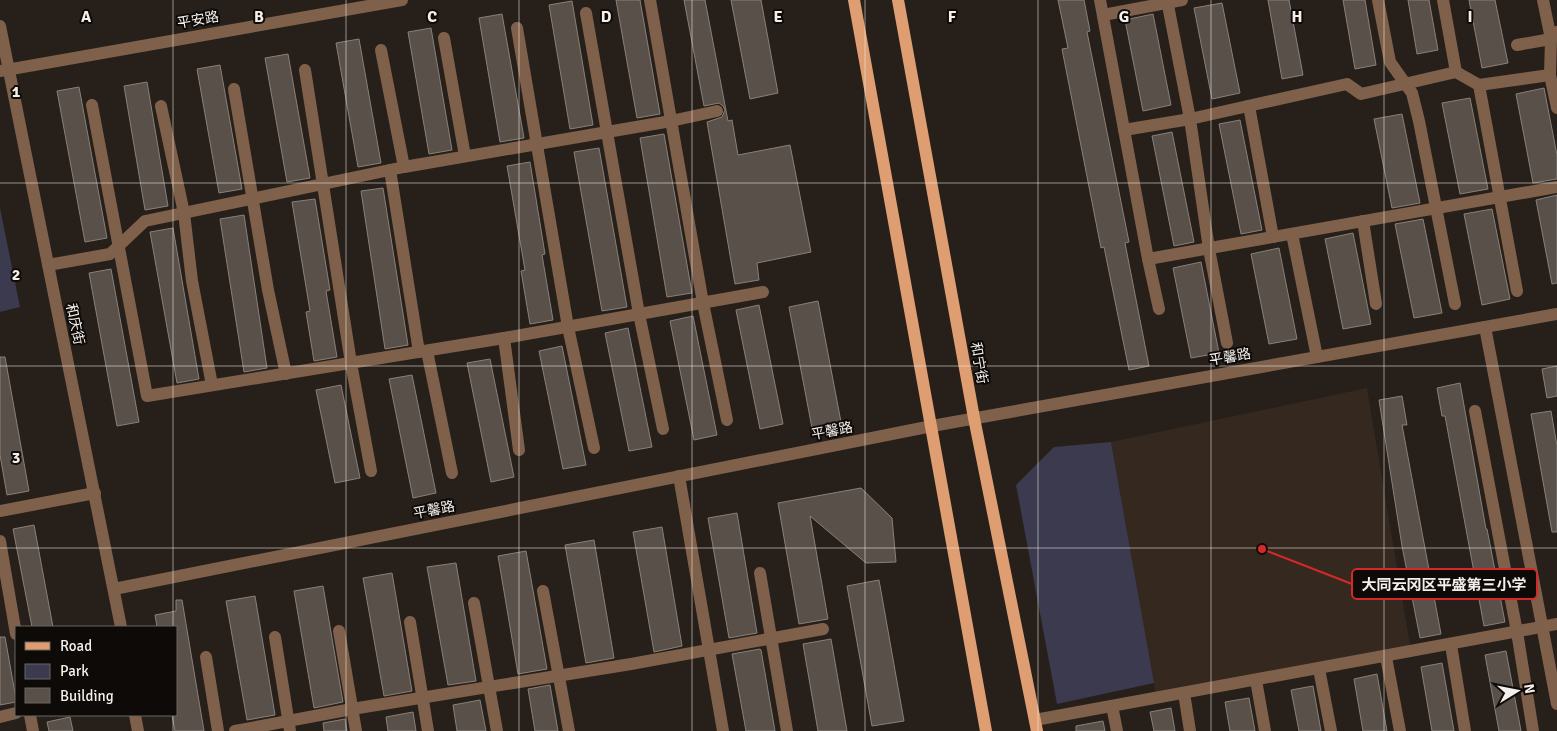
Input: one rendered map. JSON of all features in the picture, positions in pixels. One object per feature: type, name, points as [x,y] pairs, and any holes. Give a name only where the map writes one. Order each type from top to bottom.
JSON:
[{"type":"main road","points":[[854,0],[986,731]]},
{"type":"main road","name":"和宁街","points":[[898,0],[974,418],[1036,726]]},
{"type":"street","name":"平安路","points":[[4,70],[402,0]]},
{"type":"street","points":[[650,0],[703,302],[727,420]]},
{"type":"street","points":[[1100,0],[1159,309]]},
{"type":"street","points":[[1103,15],[1167,1],[1182,0]]},
{"type":"street","points":[[1378,0],[1390,62],[1412,93],[1455,304]]},
{"type":"street","points":[[1443,0],[1456,72]]},
{"type":"street","points":[[1543,0],[1554,34],[1550,75],[1557,108]]},
{"type":"street","points":[[1167,1],[1190,119],[1209,249],[1227,343]]},
{"type":"street","points":[[586,13],[639,314],[662,429]]},
{"type":"street","name":"和庆街","points":[[0,26],[4,70],[48,265],[121,626]]},
{"type":"street","points":[[517,28],[568,327],[594,448]]},
{"type":"street","points":[[1517,45],[1554,34]]},
{"type":"street","points":[[444,38],[465,156]]},
{"type":"street","points":[[381,50],[404,167]]},
{"type":"street","points":[[305,70],[351,363],[371,471]]},
{"type":"street","points":[[1124,130],[1190,119],[1347,84],[1361,94],[1456,72],[1479,85],[1550,75]]},
{"type":"street","points":[[1479,85],[1517,291]]},
{"type":"street","points":[[234,89],[268,290],[286,374]]},
{"type":"street","points":[[92,105],[147,396],[504,338],[763,292]]},
{"type":"street","points":[[161,106],[184,213],[192,282],[212,385]]},
{"type":"street","points":[[1249,106],[1273,237]]},
{"type":"street","points":[[48,265],[110,254],[145,221],[404,167],[671,121],[717,111]]},
{"type":"street","points":[[390,170],[423,351],[452,473]]},
{"type":"street","points":[[1148,259],[1557,187]]},
{"type":"street","points":[[1363,221],[1376,304]]},
{"type":"street","points":[[1292,234],[1317,357]]},
{"type":"street","name":"平馨路","points":[[114,588],[974,418],[1557,314]]},
{"type":"street","points":[[1484,327],[1557,704]]},
{"type":"street","points":[[504,338],[519,450]]},
{"type":"street","points":[[1475,411],[1533,731]]},
{"type":"street","points":[[679,476],[723,731]]},
{"type":"street","points":[[0,511],[94,493]]},
{"type":"street","points":[[0,541],[15,628]]},
{"type":"street","points":[[760,573],[787,731]]},
{"type":"street","points":[[543,591],[569,731]]},
{"type":"street","points":[[474,603],[497,731]]},
{"type":"street","points":[[410,622],[428,731]]},
{"type":"street","points":[[1036,726],[1112,706],[1557,624]]},
{"type":"street","points":[[235,731],[289,726],[352,709],[558,676],[823,629]]},
{"type":"street","points":[[339,631],[356,731]]},
{"type":"street","points":[[275,637],[289,726]]},
{"type":"street","points":[[1450,645],[1466,731]]},
{"type":"street","points":[[206,657],[218,731]]},
{"type":"street","points":[[1386,657],[1400,731]]},
{"type":"street","points":[[1319,669],[1331,731]]},
{"type":"street","points":[[1256,680],[1265,731]]},
{"type":"street","points":[[1184,693],[1190,731]]},
{"type":"street","points":[[1112,706],[1117,731]]},
{"type":"street","points":[[0,716],[15,713]]},
{"type":"street","points":[[30,716],[33,731]]},
{"type":"street","points":[[135,716],[138,731]]},
{"type":"shaded area","points":[[1367,388],[1412,657],[1157,701],[1111,442]]},
{"type":"green space","points":[[0,208],[20,307],[0,312]]},
{"type":"green space","points":[[1111,442],[1154,683],[1057,704],[1016,485],[1054,447]]},
{"type":"building","points":[[616,0],[640,0],[660,114],[637,118]]},
{"type":"building","points":[[684,0],[705,0],[728,121],[732,120],[738,155],[790,145],[811,252],[757,263],[759,280],[735,284],[707,122],[722,117],[725,110],[719,103],[704,106]]},
{"type":"building","points":[[731,0],[761,0],[778,93],[750,99]]},
{"type":"building","points":[[1058,0],[1084,0],[1090,31],[1087,32],[1129,242],[1125,243],[1149,366],[1129,370],[1104,247],[1101,248],[1062,49],[1068,48]]},
{"type":"building","points":[[1268,0],[1289,0],[1303,75],[1282,79]]},
{"type":"building","points":[[1343,0],[1365,0],[1376,65],[1355,69]]},
{"type":"building","points":[[1408,0],[1429,0],[1438,50],[1417,54]]},
{"type":"building","points":[[1469,0],[1495,0],[1508,63],[1482,68]]},
{"type":"building","points":[[572,1],[593,125],[570,129],[549,5]]},
{"type":"building","points":[[1222,3],[1240,93],[1212,99],[1194,8]]},
{"type":"building","points":[[502,14],[524,138],[500,142],[479,18]]},
{"type":"building","points":[[1153,14],[1171,105],[1143,111],[1125,20]]},
{"type":"building","points":[[431,28],[452,150],[429,154],[408,32]]},
{"type":"building","points":[[359,39],[381,163],[358,167],[336,43]]},
{"type":"building","points":[[288,54],[310,178],[287,182],[265,58]]},
{"type":"building","points":[[220,65],[242,189],[219,193],[197,69]]},
{"type":"building","points":[[147,82],[168,206],[145,210],[124,86]]},
{"type":"building","points":[[79,87],[107,238],[85,242],[57,91]]},
{"type":"building","points":[[1544,88],[1557,155],[1557,179],[1533,183],[1516,94]]},
{"type":"building","points":[[1470,98],[1488,189],[1460,194],[1442,103]]},
{"type":"building","points":[[1402,114],[1420,203],[1392,208],[1374,119]]},
{"type":"building","points":[[1240,120],[1262,230],[1241,234],[1219,124]]},
{"type":"building","points":[[1172,132],[1194,242],[1174,246],[1152,136]]},
{"type":"building","points":[[664,134],[692,293],[667,297],[640,138]]},
{"type":"building","points":[[599,148],[627,307],[602,311],[574,152]]},
{"type":"building","points":[[530,162],[545,254],[542,255],[553,320],[530,324],[521,271],[525,270],[507,166]]},
{"type":"building","points":[[383,188],[408,345],[385,349],[361,191]]},
{"type":"building","points":[[1557,195],[1557,283],[1552,284],[1536,200]]},
{"type":"building","points":[[315,199],[330,290],[326,291],[337,357],[314,361],[306,312],[310,311],[292,202]]},
{"type":"building","points":[[1492,209],[1510,299],[1482,305],[1464,214]]},
{"type":"building","points":[[244,215],[267,368],[244,372],[220,219]]},
{"type":"building","points":[[1423,219],[1442,313],[1414,318],[1395,224]]},
{"type":"building","points":[[173,228],[199,379],[177,383],[150,232]]},
{"type":"building","points":[[1353,233],[1371,324],[1343,329],[1325,239]]},
{"type":"building","points":[[1279,248],[1297,339],[1269,344],[1251,254]]},
{"type":"building","points":[[1201,262],[1219,353],[1191,358],[1173,268]]},
{"type":"building","points":[[111,269],[139,422],[117,426],[89,273]]},
{"type":"building","points":[[818,301],[841,422],[812,428],[789,307]]},
{"type":"building","points":[[759,305],[783,424],[760,429],[736,310]]},
{"type":"building","points":[[693,316],[717,435],[694,440],[670,321]]},
{"type":"building","points":[[628,328],[652,447],[629,451],[605,333]]},
{"type":"building","points":[[562,346],[586,465],[563,469],[539,351]]},
{"type":"building","points":[[0,357],[5,357],[29,491],[7,495],[0,455]]},
{"type":"building","points":[[490,359],[514,477],[491,482],[467,363]]},
{"type":"building","points":[[1557,366],[1557,396],[1547,398],[1542,369]]},
{"type":"building","points":[[412,375],[436,493],[413,498],[389,379]]},
{"type":"building","points":[[1460,383],[1505,622],[1484,626],[1445,416],[1442,416],[1437,388]]},
{"type":"building","points":[[341,385],[360,478],[335,483],[316,390]]},
{"type":"building","points":[[1402,396],[1407,425],[1402,425],[1441,634],[1420,638],[1402,546],[1379,400]]},
{"type":"building","points":[[1551,411],[1557,446],[1557,532],[1552,532],[1531,414]]},
{"type":"building","points":[[861,488],[892,518],[896,562],[866,563],[810,516],[828,619],[799,624],[778,503]]},
{"type":"building","points":[[737,513],[757,633],[729,638],[708,518]]},
{"type":"building","points":[[34,525],[53,626],[32,626],[13,529]]},
{"type":"building","points":[[662,527],[682,646],[654,652],[633,532]]},
{"type":"building","points":[[594,540],[614,658],[586,663],[565,545]]},
{"type":"building","points":[[526,551],[547,669],[518,674],[498,556]]},
{"type":"building","points":[[456,563],[476,681],[448,685],[427,567]]},
{"type":"building","points":[[392,573],[412,691],[384,696],[363,578]]},
{"type":"building","points":[[879,580],[904,721],[872,726],[847,586]]},
{"type":"building","points":[[323,586],[343,702],[314,708],[294,591]]},
{"type":"building","points":[[255,596],[275,715],[247,720],[226,601]]},
{"type":"building","points":[[176,600],[182,600],[204,731],[175,731],[172,716],[178,716],[178,626],[157,626],[155,615],[176,611]]},
{"type":"building","points":[[0,637],[5,637],[15,702],[0,705]]},
{"type":"building","points":[[831,639],[847,731],[818,731],[803,644]]},
{"type":"building","points":[[760,649],[775,731],[746,731],[732,654]]},
{"type":"building","points":[[1506,651],[1521,731],[1499,731],[1485,655]]},
{"type":"building","points":[[1442,663],[1454,731],[1432,731],[1421,667]]},
{"type":"building","points":[[1377,674],[1387,731],[1363,731],[1354,679]]},
{"type":"building","points":[[550,685],[558,731],[535,731],[528,689]]},
{"type":"building","points":[[1313,686],[1321,731],[1299,731],[1291,690]]},
{"type":"building","points":[[1249,698],[1255,731],[1230,731],[1225,702]]},
{"type":"building","points":[[480,700],[486,731],[457,731],[453,705]]},
{"type":"building","points":[[1171,708],[1175,731],[1154,731],[1150,712]]},
{"type":"building","points":[[413,712],[416,731],[388,731],[386,717]]},
{"type":"building","points":[[70,717],[73,731],[49,731],[47,722]]},
{"type":"building","points":[[345,719],[347,731],[324,731],[323,723]]},
{"type":"building","points":[[1103,721],[1105,731],[1076,731],[1076,726]]},
{"type":"place","name":"大同云冈区平盛第三小学","points":[[1262,549]]}]
